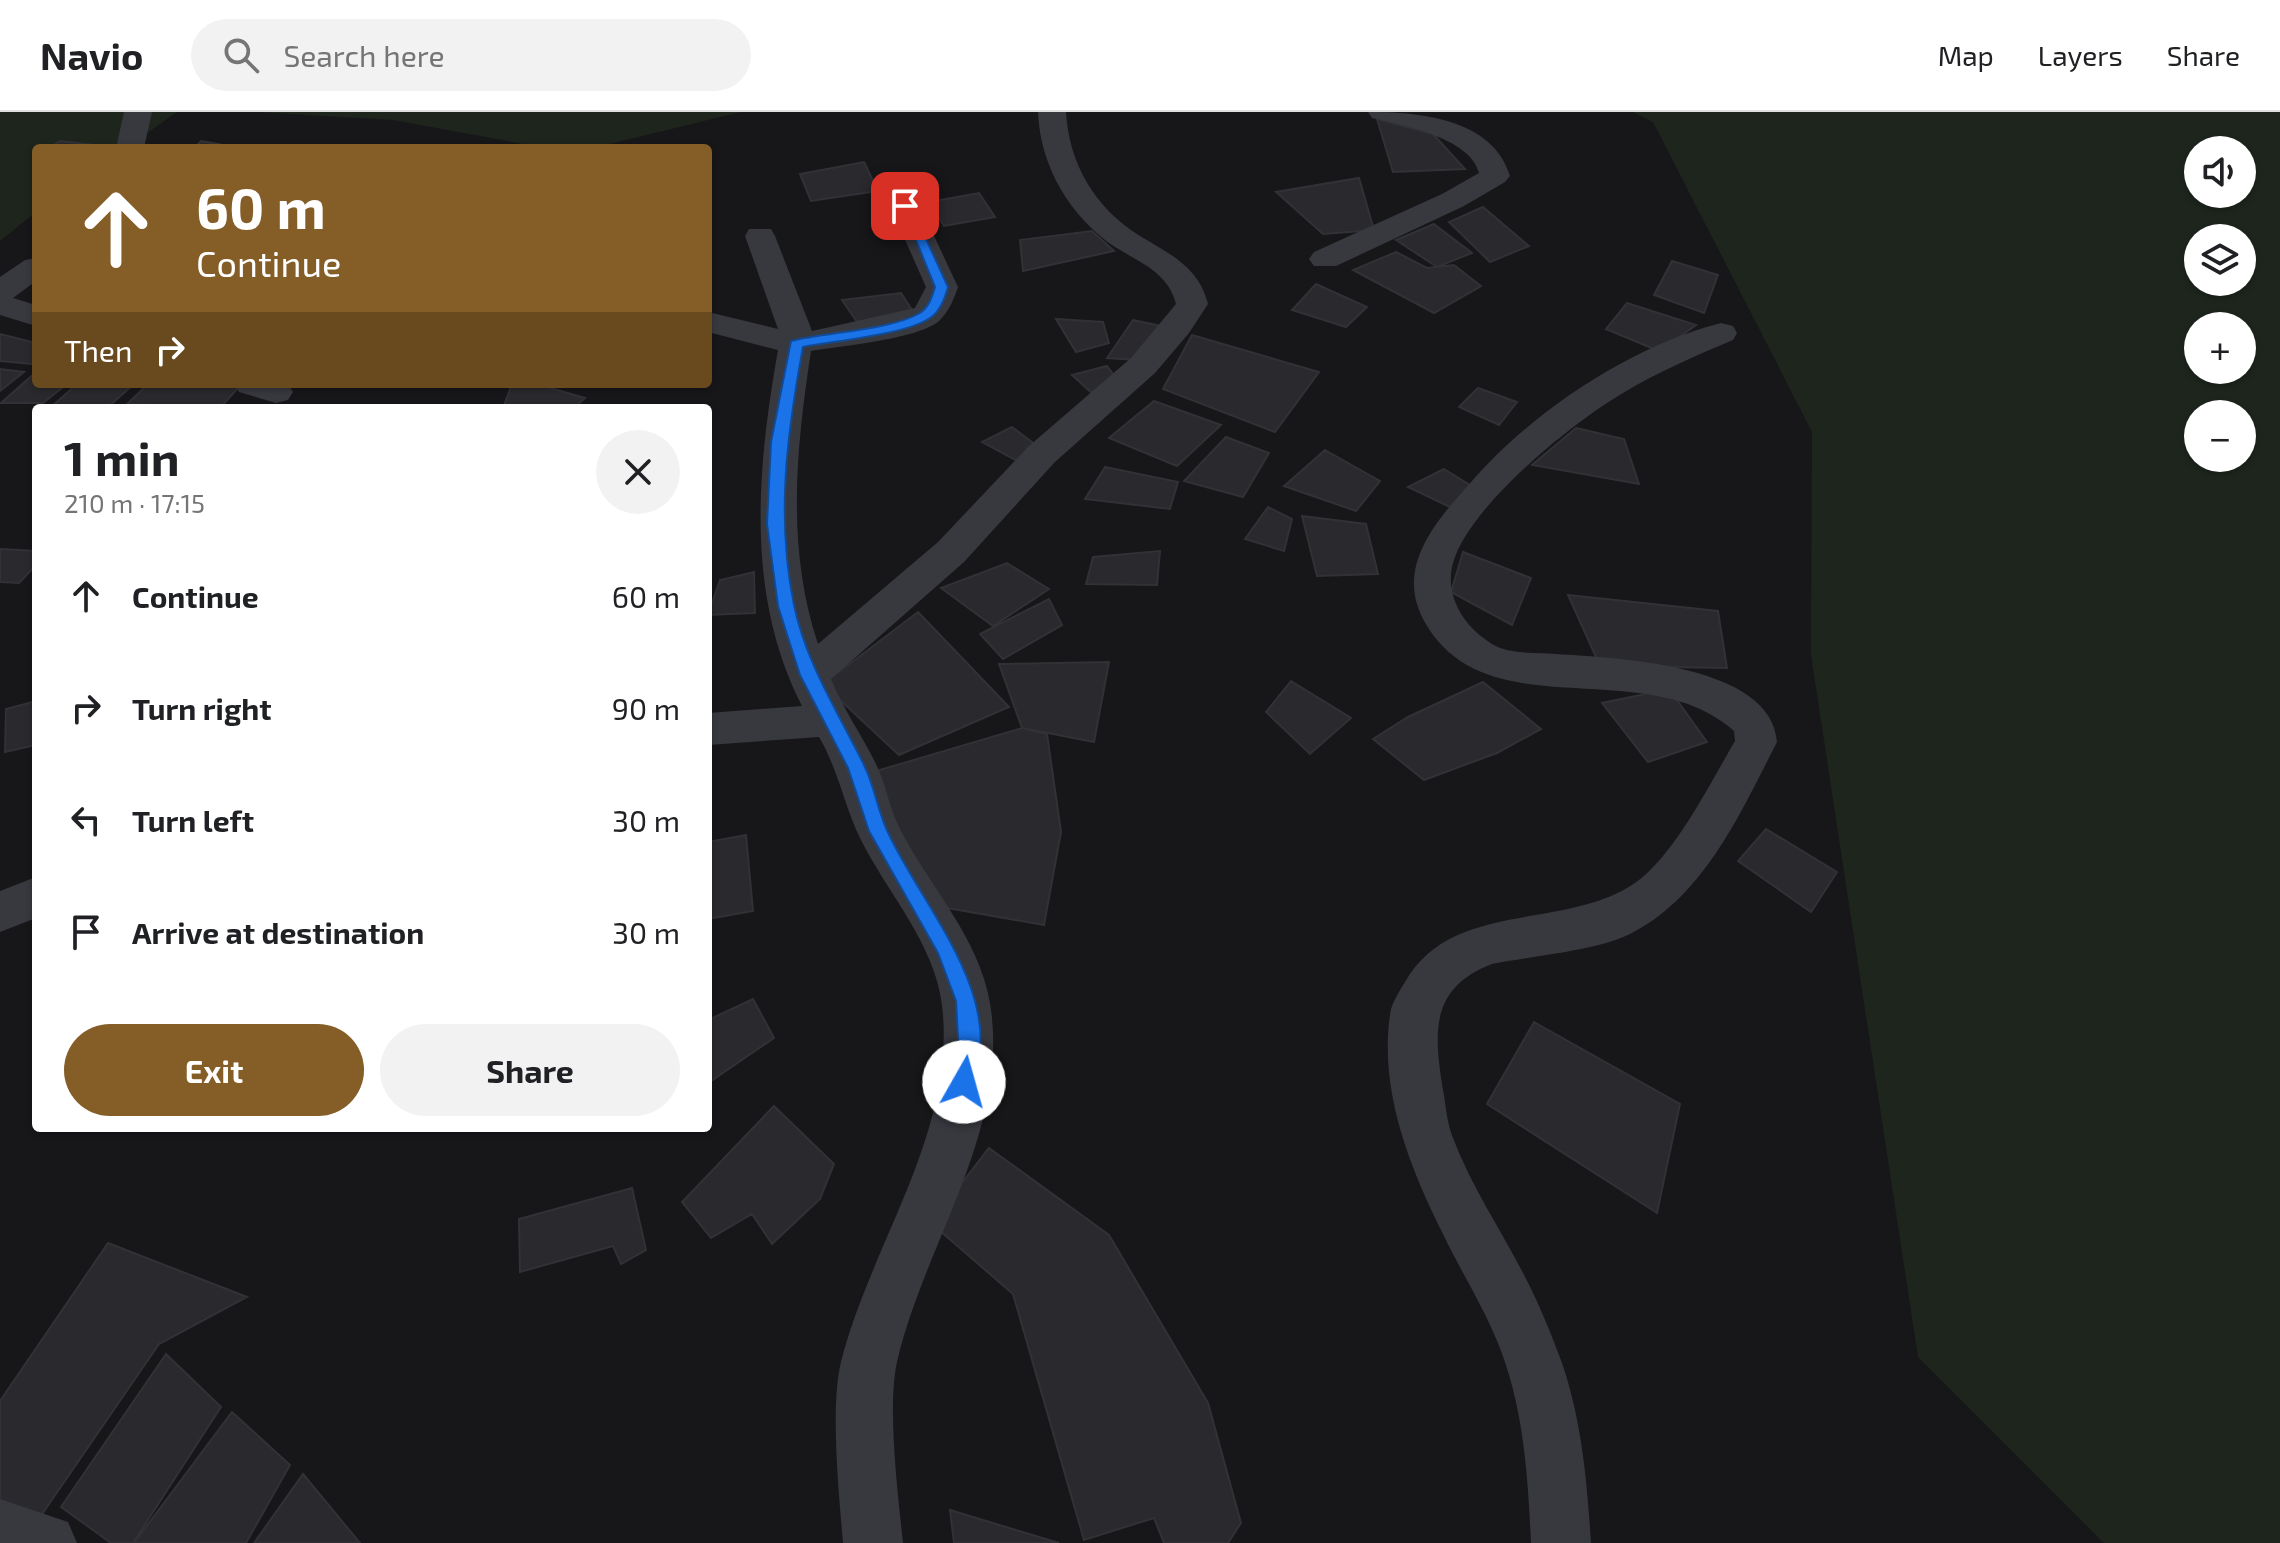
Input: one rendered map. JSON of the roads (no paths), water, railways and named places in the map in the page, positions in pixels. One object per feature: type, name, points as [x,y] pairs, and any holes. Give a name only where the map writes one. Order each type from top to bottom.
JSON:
[{"type":"street","points":[[131,144],[138,112]]},
{"type":"street","points":[[808,675],[914,586],[1003,500],[1040,456],[1129,379],[1158,350],[1192,304],[1191,291],[1180,276],[1118,235],[1081,199],[1061,163],[1052,126],[1052,112]]},
{"type":"street","points":[[1325,259],[1453,200],[1495,176],[1495,164],[1488,154],[1420,121],[1382,112]]},
{"type":"street","points":[[712,323],[796,344],[907,323],[927,315],[938,300],[942,287],[905,206]]},
{"type":"street","points":[[760,236],[780,283],[796,344],[779,442],[775,524],[786,606],[808,675],[857,768],[878,831],[946,950],[966,1001],[970,1056],[952,1133],[892,1288],[868,1367],[866,1470],[873,1543]]},
{"type":"street","points":[[0,292],[32,270]]},
{"type":"street","points":[[0,304],[32,315]]},
{"type":"street","points":[[1561,1543],[1556,1449],[1534,1364],[1505,1294],[1461,1215],[1426,1137],[1413,1057],[1414,1012],[1433,977],[1458,956],[1489,944],[1613,920],[1654,895],[1697,845],[1756,742],[1755,725],[1746,715],[1699,691],[1648,678],[1492,663],[1452,633],[1435,605],[1433,568],[1456,523],[1493,479],[1537,435],[1589,397],[1645,364],[1721,333]]},
{"type":"street","points":[[712,729],[830,720]]},
{"type":"street","points":[[0,912],[32,899]]},
{"type":"street","points":[[0,1529],[47,1543]]}]
